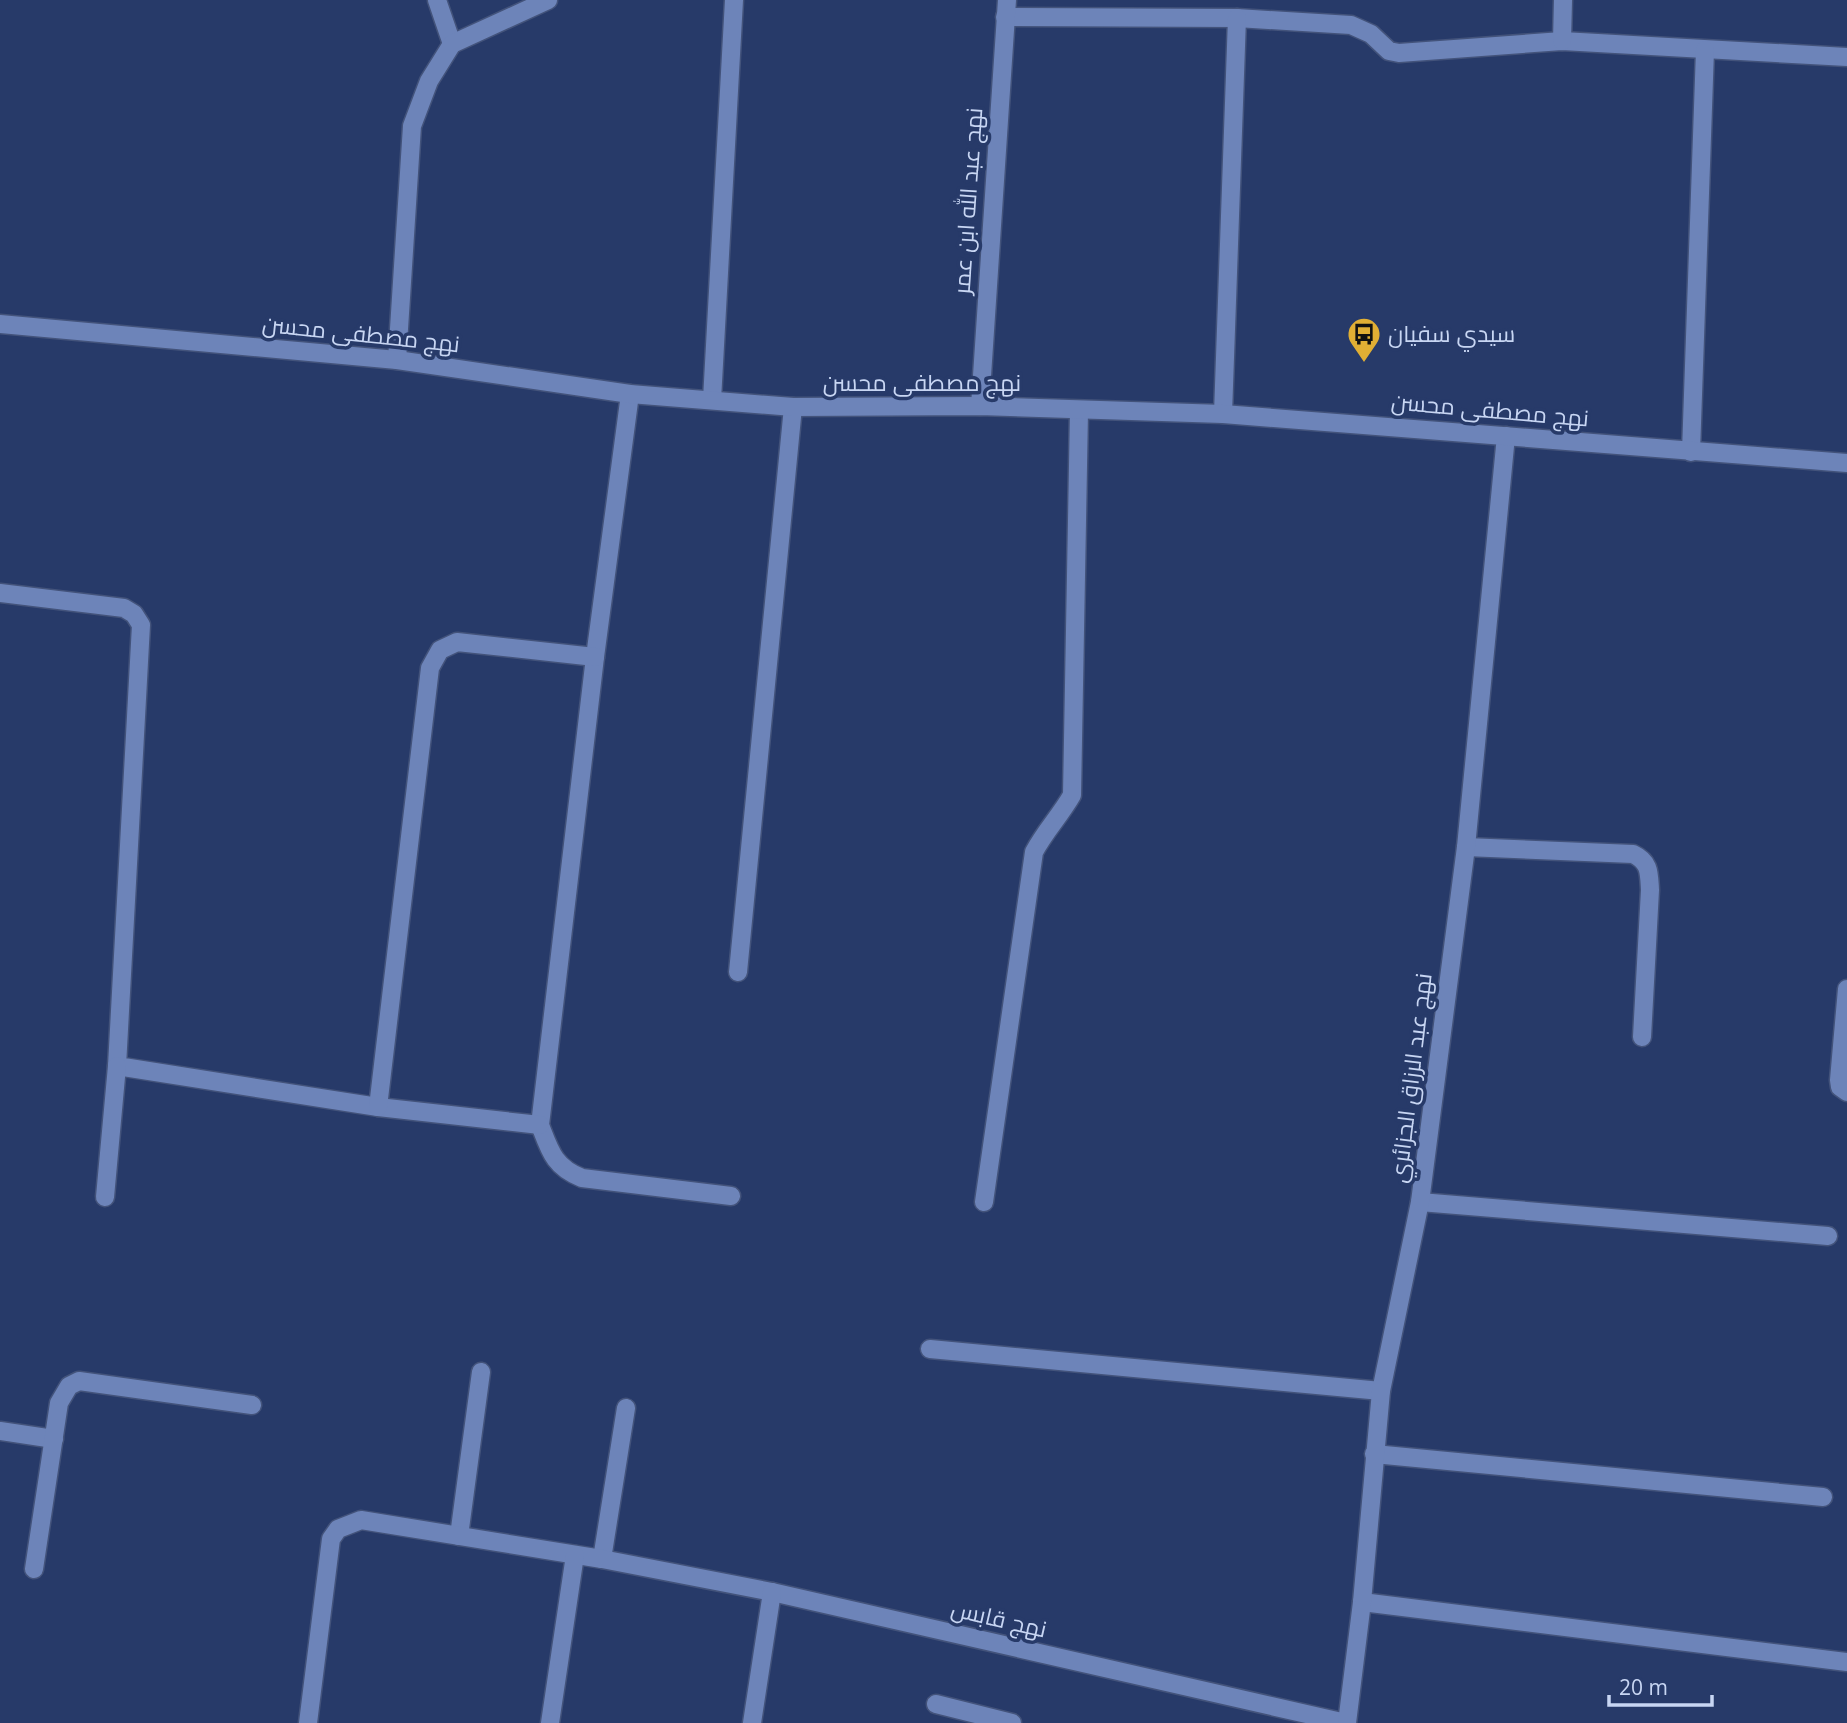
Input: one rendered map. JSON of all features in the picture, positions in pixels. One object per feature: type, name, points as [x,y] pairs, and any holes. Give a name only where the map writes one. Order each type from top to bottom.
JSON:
[{"type":"street","points":[[438,0],[452,44]]},
{"type":"street","points":[[397,360],[412,126],[429,81],[452,44],[548,0]]},
{"type":"street","points":[[712,400],[734,0]]},
{"type":"street","points":[[1562,41],[1563,0]]},
{"type":"street","points":[[1006,8],[1351,25],[1371,34],[1389,51],[1399,53],[1562,41],[1847,57]]},
{"type":"street","name":"نهج عبد الله ابن عمر","points":[[980,406],[1006,8]]},
{"type":"street","points":[[1223,414],[1237,18]]},
{"type":"street","points":[[1691,452],[1705,50]]},
{"type":"street","name":"نهج مصطفى محسن","points":[[0,324],[397,360],[630,394],[793,407],[980,406],[1223,414],[1847,463]]},
{"type":"street","points":[[630,394],[595,657],[540,1125],[553,1160],[566,1171],[582,1178],[732,1196]]},
{"type":"street","points":[[738,972],[793,407]]},
{"type":"street","points":[[984,1202],[1034,852],[1045,830],[1072,796],[1079,411]]},
{"type":"street","name":"نهج عبد الرزاق الجزائري","points":[[1346,1723],[1362,1602],[1381,1391],[1420,1202],[1466,846],[1506,436]]},
{"type":"street","points":[[0,593],[124,608],[134,614],[141,625],[117,1066],[105,1197]]},
{"type":"street","points":[[378,1107],[430,668],[440,650],[457,642],[595,657]]},
{"type":"street","points":[[1466,846],[1633,854],[1642,858],[1648,867],[1650,890],[1642,1037]]},
{"type":"street","points":[[1847,989],[1839,1080],[1840,1087],[1847,1092]]},
{"type":"street","points":[[117,1066],[378,1107],[540,1125]]},
{"type":"street","points":[[1420,1202],[1828,1236]]},
{"type":"street","points":[[930,1349],[1381,1391]]},
{"type":"street","points":[[459,1536],[481,1372]]},
{"type":"street","points":[[34,1569],[62,1394],[79,1381],[251,1405]]},
{"type":"street","points":[[602,1559],[626,1408]]},
{"type":"street","points":[[0,1431],[54,1440]]},
{"type":"street","points":[[1374,1454],[1822,1497]]},
{"type":"street","name":"نهج قابس","points":[[309,1723],[331,1539],[338,1529],[361,1520],[602,1559],[772,1591],[1346,1723]]},
{"type":"street","points":[[551,1723],[575,1555]]},
{"type":"street","points":[[752,1723],[772,1591]]},
{"type":"street","points":[[1362,1602],[1847,1662]]},
{"type":"street","points":[[936,1704],[1012,1723]]},
{"type":"place","name":"سيدي سفيان","points":[[1364,364]]}]
